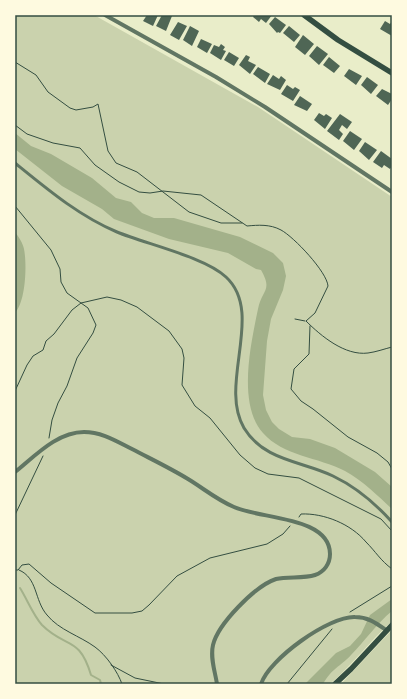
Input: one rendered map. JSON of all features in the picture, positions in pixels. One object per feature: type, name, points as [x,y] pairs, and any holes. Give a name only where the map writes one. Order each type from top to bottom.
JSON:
[{"type":"main road","points":[[304,15],[338,40],[392,73]]},
{"type":"main road","points":[[334,684],[351,669],[392,625]]},
{"type":"street","points":[[105,15],[113,17],[265,107],[392,192]]},
{"type":"street","points":[[15,163],[67,204],[98,223],[126,236],[208,266],[225,276],[236,291],[241,309],[241,331],[236,399],[240,418],[247,432],[267,451],[285,459],[324,472],[352,486],[374,503],[392,522]]},
{"type":"street","points":[[15,472],[46,448],[67,435],[83,432],[102,434],[170,469],[234,508],[252,514],[294,522],[314,529],[326,540],[330,554],[327,565],[321,572],[313,576],[282,578],[266,584],[229,617],[220,630],[213,647],[212,662],[217,684]]},
{"type":"street","points":[[261,684],[266,672],[281,657],[328,625],[340,619],[355,617],[367,619],[386,630]]},
{"type":"path","points":[[15,62],[36,75],[48,92],[70,108],[76,110],[93,107],[98,104],[108,151],[116,163],[137,172],[189,212],[221,223],[243,223]]},
{"type":"path","points":[[15,125],[27,134],[53,143],[80,148],[95,165],[119,182],[139,192],[150,193],[163,191],[201,195],[247,226],[261,225],[280,230],[298,245],[320,270],[328,286],[315,313],[306,321]]},
{"type":"path","points":[[15,206],[51,250],[60,269],[62,282],[67,293],[88,308],[96,325],[93,333],[77,358],[67,386],[58,403],[46,448],[26,495],[15,515]]},
{"type":"path","points":[[15,391],[27,364],[33,356],[43,350],[46,341],[72,310],[81,303],[107,296],[136,306],[169,331],[182,349],[184,358],[182,385],[195,406],[210,418],[240,455],[255,468],[268,474],[299,478],[381,519],[392,531]]},
{"type":"path","points":[[295,319],[306,321],[330,342],[355,352],[367,353],[392,347]]},
{"type":"path","points":[[310,326],[310,354],[294,369],[291,389],[306,406],[313,409],[348,437],[377,453],[388,462],[392,469]]},
{"type":"path","points":[[18,570],[22,565],[29,564],[51,583],[96,613],[132,613],[142,611],[177,576],[210,558],[267,544],[283,534],[302,514],[322,516],[356,532],[367,542],[382,562],[392,569]]},
{"type":"path","points":[[15,570],[26,573],[32,580],[39,603],[47,616],[59,626],[100,651],[122,684]]},
{"type":"path","points":[[287,684],[340,619],[357,606],[392,586]]},
{"type":"path","points":[[110,665],[126,671],[135,678],[164,684],[178,684]]},
{"type":"shaded area","points":[[15,15],[94,15],[258,107],[392,197],[392,621],[330,684],[15,684]]},
{"type":"shaded area","points":[[15,133],[31,146],[51,154],[92,178],[116,198],[131,202],[142,213],[154,218],[174,218],[240,237],[273,253],[283,263],[286,276],[283,290],[271,319],[267,341],[263,395],[266,410],[272,422],[279,429],[292,437],[310,439],[335,448],[375,472],[392,487],[392,509],[364,484],[345,471],[335,466],[280,447],[263,433],[255,421],[250,406],[248,373],[252,339],[258,309],[266,290],[266,282],[261,270],[256,269],[228,253],[169,239],[114,219],[102,209],[62,186],[15,149]]},
{"type":"shaded area","points":[[15,232],[23,247],[25,256],[25,282],[19,307],[15,313]]},
{"type":"shaded area","points":[[392,599],[392,611],[381,621],[351,655],[330,674],[323,684],[305,684],[336,653],[350,646],[361,634],[370,615]]},
{"type":"shaded area","points":[[392,630],[392,684],[341,684]]},
{"type":"building","points":[[147,15],[158,15],[153,26],[143,21]]},
{"type":"building","points":[[162,15],[172,16],[166,31],[156,26]]},
{"type":"building","points":[[254,15],[272,15],[266,23],[261,19],[259,22],[253,17]]},
{"type":"building","points":[[275,17],[286,25],[280,33],[277,33],[269,24]]},
{"type":"building","points":[[385,21],[390,24],[392,21],[392,36],[380,29]]},
{"type":"building","points":[[178,22],[187,26],[179,40],[170,35]]},
{"type":"building","points":[[190,26],[199,31],[192,46],[183,40]]},
{"type":"building","points":[[289,26],[300,35],[294,42],[283,33]]},
{"type":"building","points":[[303,35],[314,44],[305,55],[295,47]]},
{"type":"building","points":[[201,39],[212,44],[207,53],[197,47]]},
{"type":"building","points":[[221,44],[225,47],[223,50],[226,51],[221,60],[210,53],[214,45],[219,47]]},
{"type":"building","points":[[317,46],[328,54],[319,65],[309,56]]},
{"type":"building","points":[[229,52],[239,58],[234,66],[224,60]]},
{"type":"building","points":[[246,55],[250,57],[248,61],[256,65],[250,74],[239,65]]},
{"type":"building","points":[[329,57],[340,66],[334,73],[323,65]]},
{"type":"building","points":[[258,67],[270,74],[265,83],[253,74]]},
{"type":"building","points":[[349,69],[362,76],[356,85],[344,76]]},
{"type":"building","points":[[273,75],[279,79],[281,76],[286,80],[280,90],[267,84]]},
{"type":"building","points":[[367,77],[378,85],[371,94],[361,85]]},
{"type":"building","points":[[287,85],[293,89],[295,87],[300,90],[293,101],[281,94]]},
{"type":"building","points":[[382,89],[392,94],[392,99],[388,105],[376,96]]},
{"type":"building","points":[[300,96],[312,104],[307,111],[294,105]]},
{"type":"building","points":[[319,113],[324,116],[326,114],[332,118],[325,129],[314,120]]},
{"type":"building","points":[[340,114],[352,122],[347,129],[342,125],[339,130],[343,134],[339,140],[327,131]]},
{"type":"building","points":[[350,131],[362,139],[354,150],[343,141]]},
{"type":"building","points":[[365,142],[377,150],[369,160],[359,151]]},
{"type":"building","points":[[381,151],[392,159],[392,166],[390,169],[384,165],[382,168],[373,162]]},
{"type":"waterway","points":[[20,588],[42,625],[58,637],[77,648],[82,654],[91,675],[100,680],[101,684]]}]
